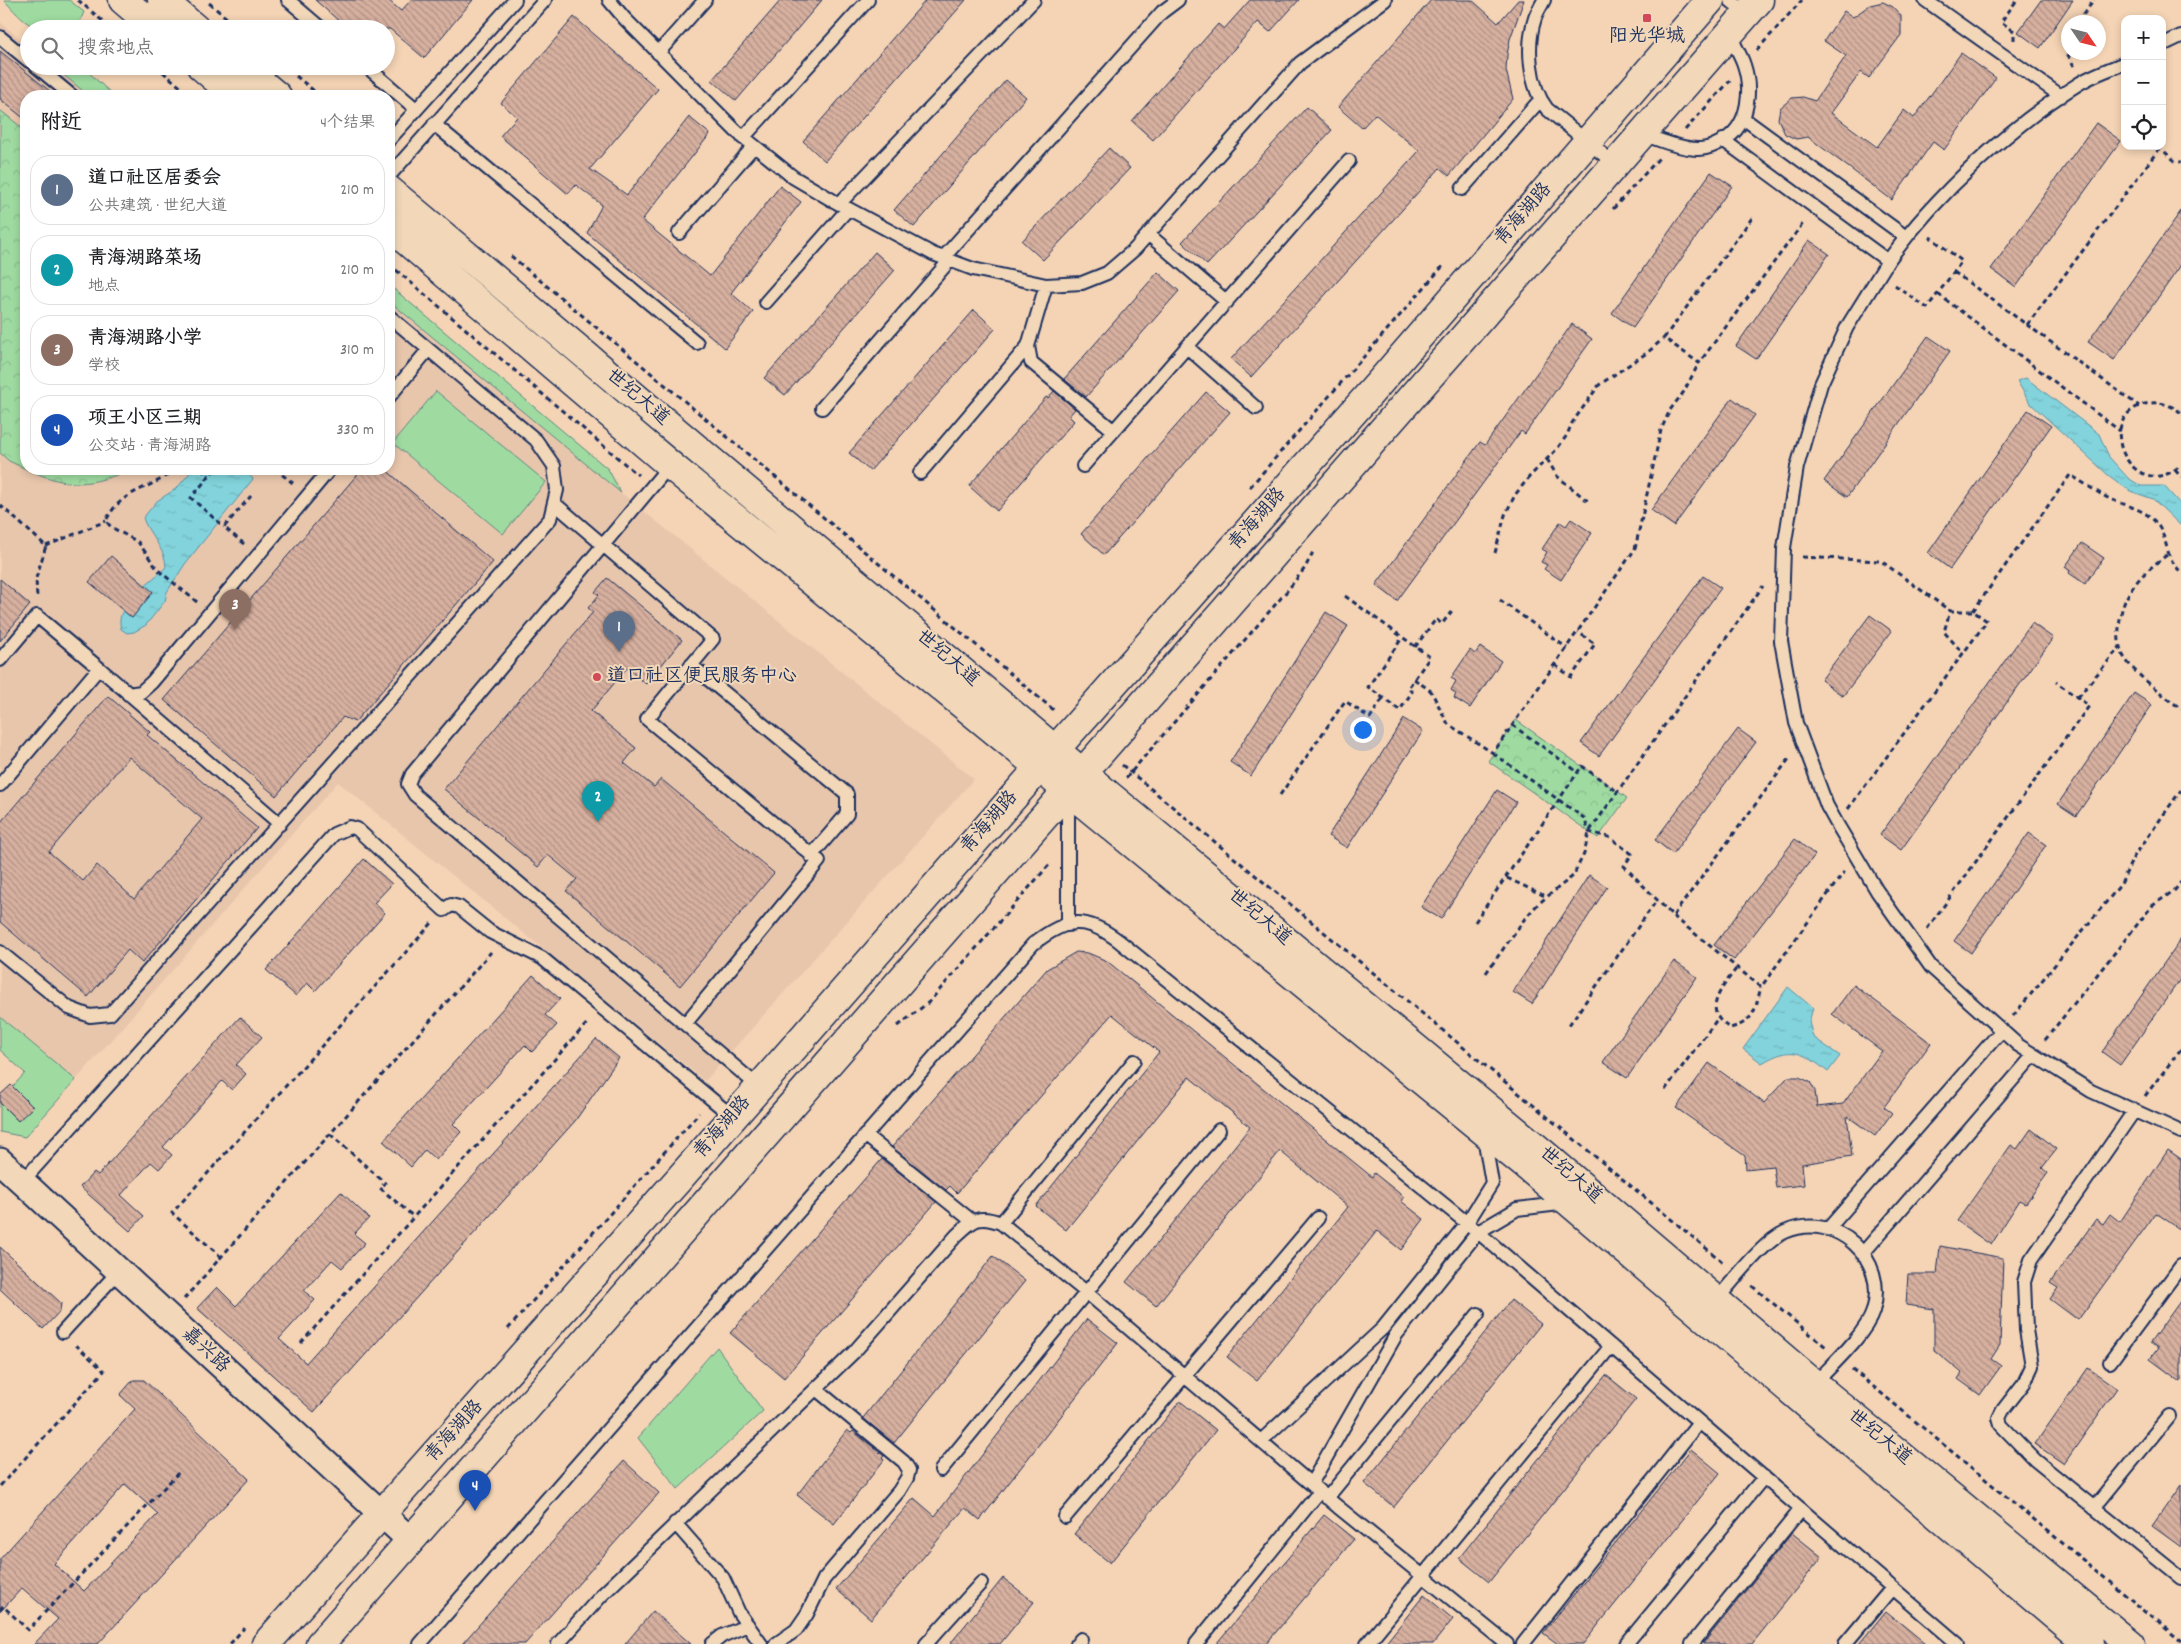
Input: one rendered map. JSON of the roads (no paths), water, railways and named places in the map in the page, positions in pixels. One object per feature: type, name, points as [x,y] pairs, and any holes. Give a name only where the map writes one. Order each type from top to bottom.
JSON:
[{"type":"street","points":[[123,0],[146,20]]},
{"type":"street","points":[[162,0],[185,20]]},
{"type":"street","name":"青海湖路","points":[[275,1639],[382,1514],[1380,382],[1710,0]]},
{"type":"street","name":"青海湖路","points":[[320,1644],[1729,34],[1745,5]]},
{"type":"street","points":[[212,75],[229,90]]},
{"type":"street","points":[[252,75],[270,90]]},
{"type":"street","name":"世纪大道","points":[[395,195],[1482,1130],[2089,1644]]},
{"type":"street","name":"世纪大道","points":[[395,231],[670,465],[1048,758]]},
{"type":"street","name":"世纪大道","points":[[1075,781],[1544,1154],[1814,1384],[2130,1644]]},
{"type":"street","name":"嘉兴路","points":[[0,1161],[410,1540]]},
{"type":"lane","points":[[288,0],[311,20]]},
{"type":"lane","points":[[395,133],[515,0]]},
{"type":"lane","points":[[395,169],[545,0]]},
{"type":"lane","points":[[609,0],[658,53],[744,138],[793,176],[844,206],[946,259],[973,269],[1046,285],[1082,283],[1107,273],[1135,249],[1300,63],[1384,0]]},
{"type":"lane","points":[[658,53],[705,0]]},
{"type":"lane","points":[[744,138],[868,0]]},
{"type":"lane","points":[[766,302],[844,206],[1034,0]]},
{"type":"lane","points":[[822,408],[946,259],[1162,12],[1178,0]]},
{"type":"lane","points":[[1544,0],[1535,17],[1529,45],[1534,82],[1540,100],[1548,109],[1615,164]]},
{"type":"lane","points":[[1925,0],[2061,96]]},
{"type":"lane","points":[[1642,134],[1677,146],[1700,149],[1732,135],[1747,109],[1747,76],[1744,64],[1729,34]]},
{"type":"lane","points":[[2166,43],[2181,36]]},
{"type":"lane","points":[[0,37],[20,54]]},
{"type":"lane","points":[[2121,65],[2081,82],[2019,124],[1966,174],[1906,237],[1888,261],[1847,327],[1821,384],[1797,467],[1784,556],[1782,641],[1796,723],[1827,806],[1877,890],[1931,967],[2033,1056],[2091,1091],[2181,1132]]},
{"type":"lane","points":[[47,75],[65,90]]},
{"type":"lane","points":[[376,75],[394,90]]},
{"type":"lane","points":[[395,91],[416,109]]},
{"type":"lane","points":[[1462,189],[1540,100]]},
{"type":"lane","points":[[1743,118],[1906,237]]},
{"type":"lane","points":[[434,124],[697,343]]},
{"type":"lane","points":[[1723,140],[1888,261]]},
{"type":"lane","points":[[679,233],[754,146]]},
{"type":"lane","points":[[1083,466],[1349,161]]},
{"type":"lane","points":[[1148,234],[1227,302]]},
{"type":"lane","points":[[920,472],[1028,346],[1046,285]]},
{"type":"lane","points":[[0,952],[69,1008],[90,1016],[110,1014],[550,519],[557,490],[554,466],[536,440],[395,321]]},
{"type":"lane","points":[[1028,346],[1031,362],[1114,431]]},
{"type":"lane","points":[[1187,347],[1256,408]]},
{"type":"lane","points":[[395,391],[428,350]]},
{"type":"lane","points":[[670,465],[412,774],[408,784],[415,795],[759,1087]]},
{"type":"lane","points":[[128,694],[141,692],[152,682],[325,475]]},
{"type":"lane","points":[[554,503],[713,639],[647,719],[818,861],[685,1024]]},
{"type":"lane","points":[[0,660],[37,616],[280,824]]},
{"type":"lane","points":[[691,665],[847,794],[847,814],[811,856]]},
{"type":"lane","points":[[0,785],[99,668]]},
{"type":"lane","points":[[1068,925],[1075,781]]},
{"type":"lane","points":[[22,1182],[334,834],[350,827],[356,829],[444,910],[451,905],[459,906],[490,932],[542,958],[733,1117]]},
{"type":"lane","points":[[420,1644],[1033,944],[1052,929],[1082,922],[1102,928],[1478,1232],[1958,1644]]},
{"type":"lane","points":[[1828,1228],[2002,1030]]},
{"type":"lane","points":[[1864,1252],[2033,1056]]},
{"type":"lane","points":[[1001,1223],[1134,1061]]},
{"type":"lane","points":[[2134,1111],[2031,1260],[2024,1282],[2026,1330],[2032,1366],[2024,1384],[2003,1410],[1999,1418],[2001,1425],[2035,1460],[2181,1578]]},
{"type":"lane","points":[[941,1470],[1219,1130]]},
{"type":"lane","points":[[1261,1441],[1383,1328],[1467,1223],[1492,1184],[1482,1130]]},
{"type":"lane","points":[[865,1135],[972,1221]]},
{"type":"lane","points":[[1320,1491],[1396,1335],[1478,1232],[1517,1209],[1570,1203]]},
{"type":"lane","points":[[558,1644],[602,1594],[854,1352],[956,1236],[972,1221],[988,1218],[1001,1223],[1086,1292],[1320,1491],[1507,1644]]},
{"type":"lane","points":[[1065,1517],[1318,1218]]},
{"type":"lane","points":[[1715,1301],[1767,1245],[1785,1232],[1806,1227],[1828,1228],[1848,1238],[1864,1252],[1873,1270],[1876,1291],[1873,1311],[1864,1330],[1814,1384]]},
{"type":"lane","points":[[2110,1362],[2181,1266]]},
{"type":"lane","points":[[63,1332],[119,1271]]},
{"type":"lane","points":[[1196,1644],[1320,1491],[1478,1314]]},
{"type":"lane","points":[[1367,1644],[1611,1346]]},
{"type":"lane","points":[[776,1644],[796,1630],[807,1614],[824,1579],[899,1491],[907,1478],[909,1470],[904,1462],[816,1390]]},
{"type":"lane","points":[[2094,1508],[2169,1416]]},
{"type":"lane","points":[[1523,1644],[1699,1422]]},
{"type":"lane","points":[[1626,1644],[1764,1477]]},
{"type":"lane","points":[[1692,1644],[1801,1509]]},
{"type":"lane","points":[[675,1523],[723,1578],[739,1612],[761,1644]]},
{"type":"lane","points":[[926,1644],[981,1583]]},
{"type":"lane","points":[[1845,1644],[1892,1588]]},
{"type":"lane","points":[[712,1644],[722,1636],[748,1625]]},
{"type":"water","points":[[2026,378],[2099,434],[2109,457],[2128,478],[2141,486],[2164,486],[2181,505],[2181,526],[2153,499],[2130,491],[2108,475],[2030,403],[2017,381]]},
{"type":"water","points":[[188,475],[249,475],[253,479],[185,564],[167,592],[165,601],[146,625],[134,632],[127,633],[121,629],[122,611],[134,595],[166,567],[163,554],[143,518],[157,501],[177,488]]},
{"type":"water","points":[[1788,987],[1813,1008],[1809,1022],[1813,1037],[1840,1056],[1828,1072],[1797,1053],[1781,1054],[1762,1063],[1743,1049]]},
{"type":"place","name":"阳光华城","points":[[1647,18]]},
{"type":"place","name":"青海湖路小学","points":[[235,630]]},
{"type":"place","name":"道口社区居委会","points":[[619,652]]},
{"type":"place","name":"道口社区便民服务中心","points":[[597,677]]},
{"type":"place","name":"青海湖路菜场","points":[[598,822]]},
{"type":"place","name":"项王小区三期","points":[[475,1511]]}]
